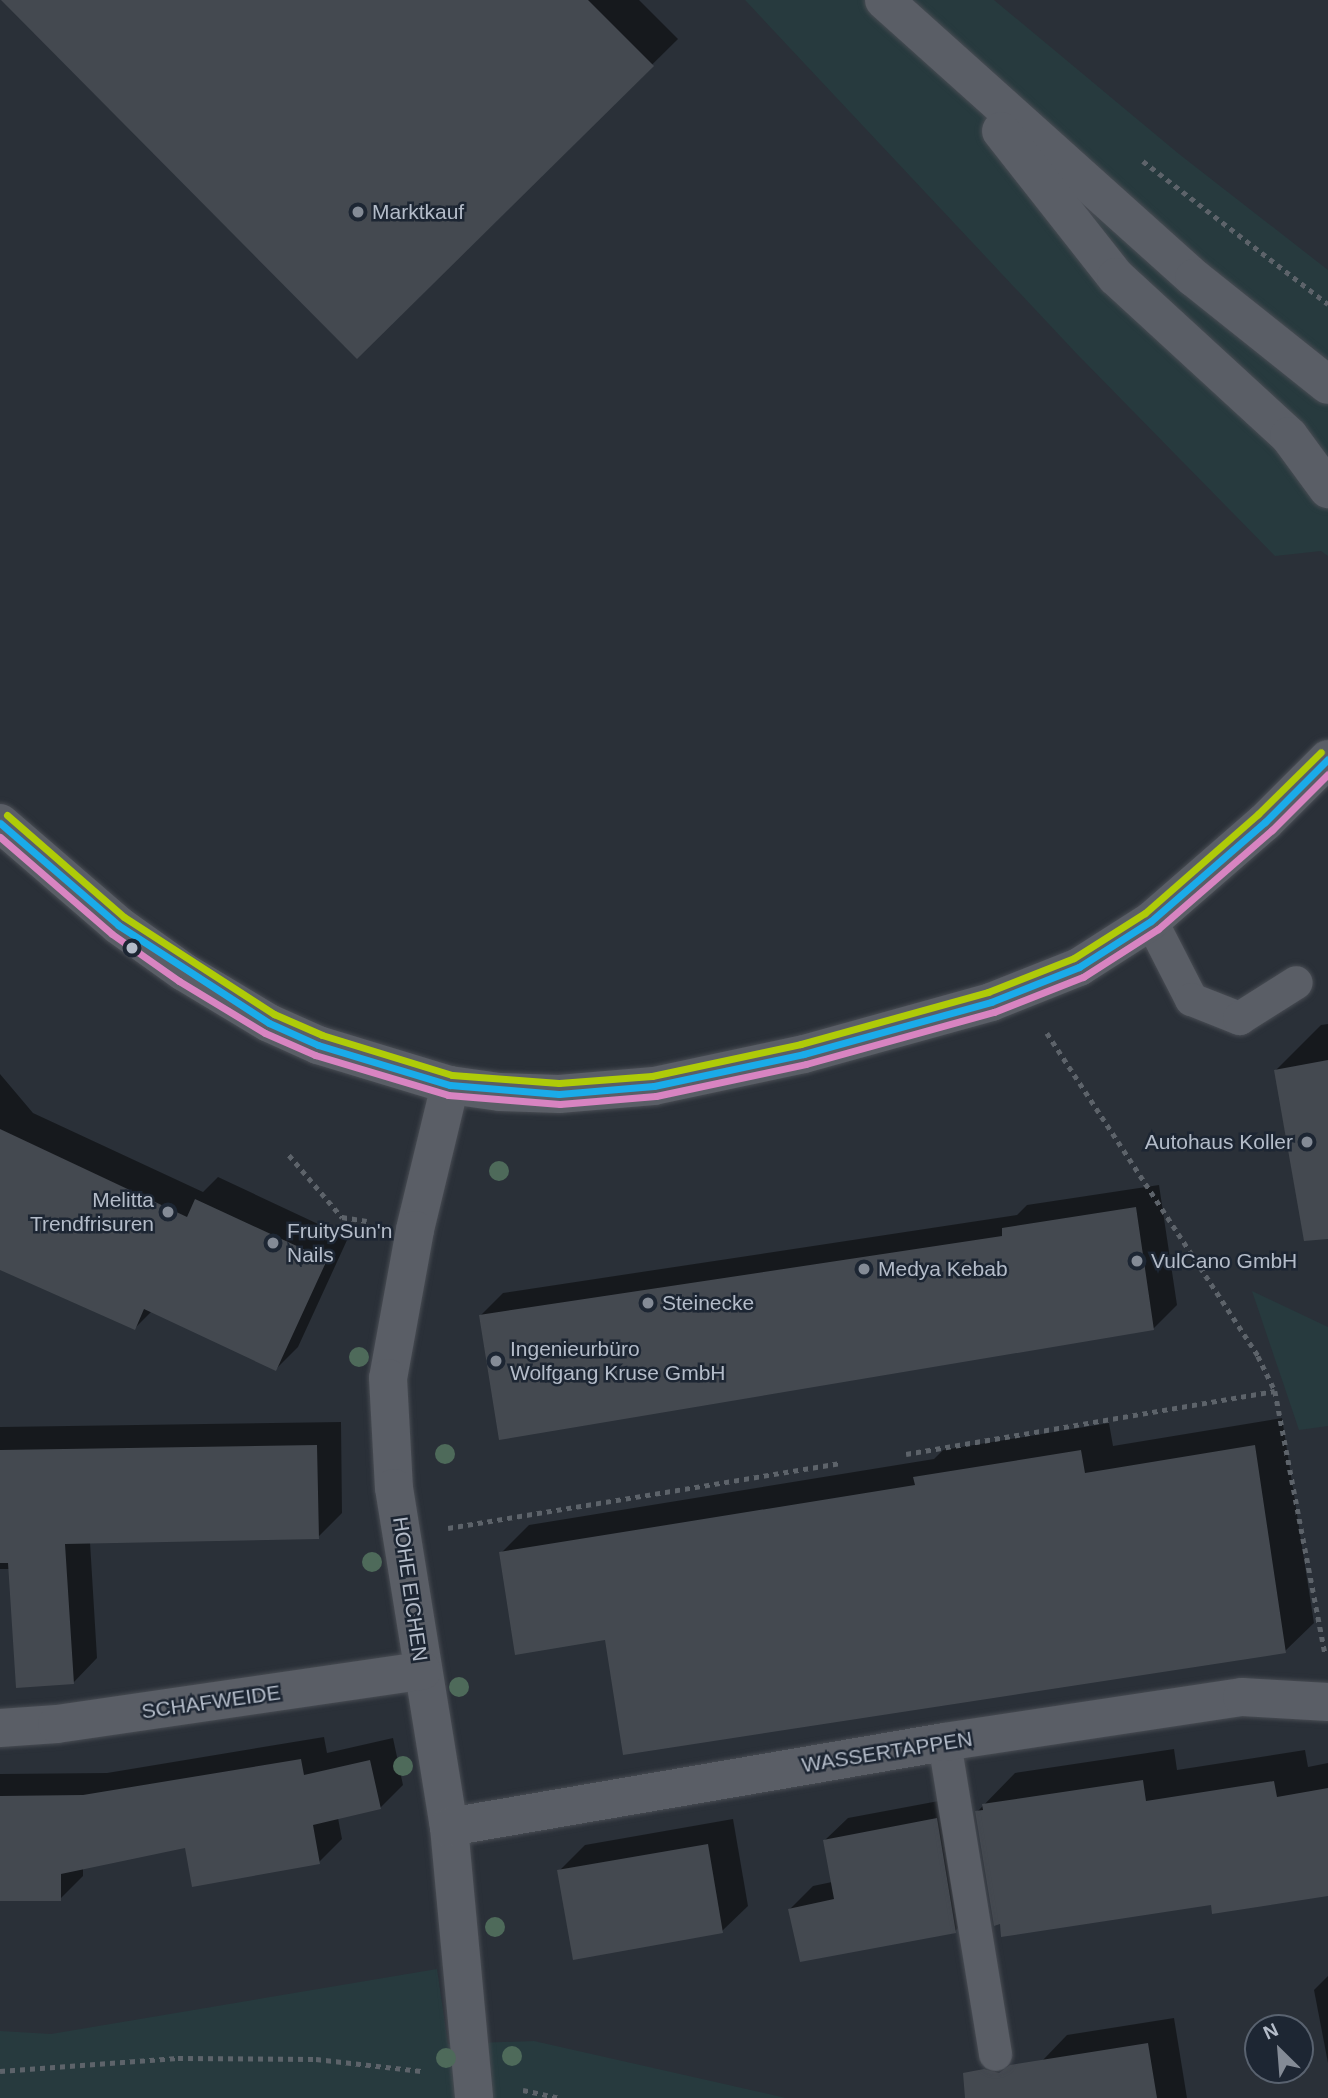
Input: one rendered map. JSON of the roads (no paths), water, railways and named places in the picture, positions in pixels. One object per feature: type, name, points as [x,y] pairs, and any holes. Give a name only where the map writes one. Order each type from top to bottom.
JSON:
[{"type":"street","points":[[884,0],[942,55],[1194,278],[1328,385]]},
{"type":"street","points":[[942,55],[1116,277],[1289,436],[1328,489]]},
{"type":"street","points":[[0,823],[118,925],[269,1023],[318,1045],[450,1084],[500,1092],[559,1094],[654,1086],[804,1054],[1020,992],[1079,967],[1151,921],[1265,822],[1328,759]]},
{"type":"street","name":"HOHE EICHEN","points":[[450,1084],[415,1230],[388,1378],[394,1488],[449,1827],[475,2090]]},
{"type":"street","name":"SCHAFWEIDE","points":[[0,1728],[57,1724],[422,1671]]},
{"type":"street","name":"WASSERTAPPEN","points":[[449,1827],[944,1742],[1242,1698],[1328,1702]]},
{"type":"lane","points":[[1151,921],[1191,999],[1239,1018],[1296,982]]},
{"type":"lane","points":[[944,1742],[995,2054]]},
{"type":"place","name":"Marktkauf","points":[[358,212]]},
{"type":"place","name":"Autohaus Koller","points":[[1307,1142]]},
{"type":"place","name":"Melitta Trendfrisuren","points":[[168,1212]]},
{"type":"place","name":"FruitySun'n Nails","points":[[273,1243]]},
{"type":"place","name":"VulCano GmbH","points":[[1137,1261]]},
{"type":"place","name":"Medya Kebab","points":[[864,1269]]},
{"type":"place","name":"Steinecke","points":[[648,1303]]},
{"type":"place","name":"Ingenieurbüro Wolfgang Kruse GmbH","points":[[496,1361]]}]
